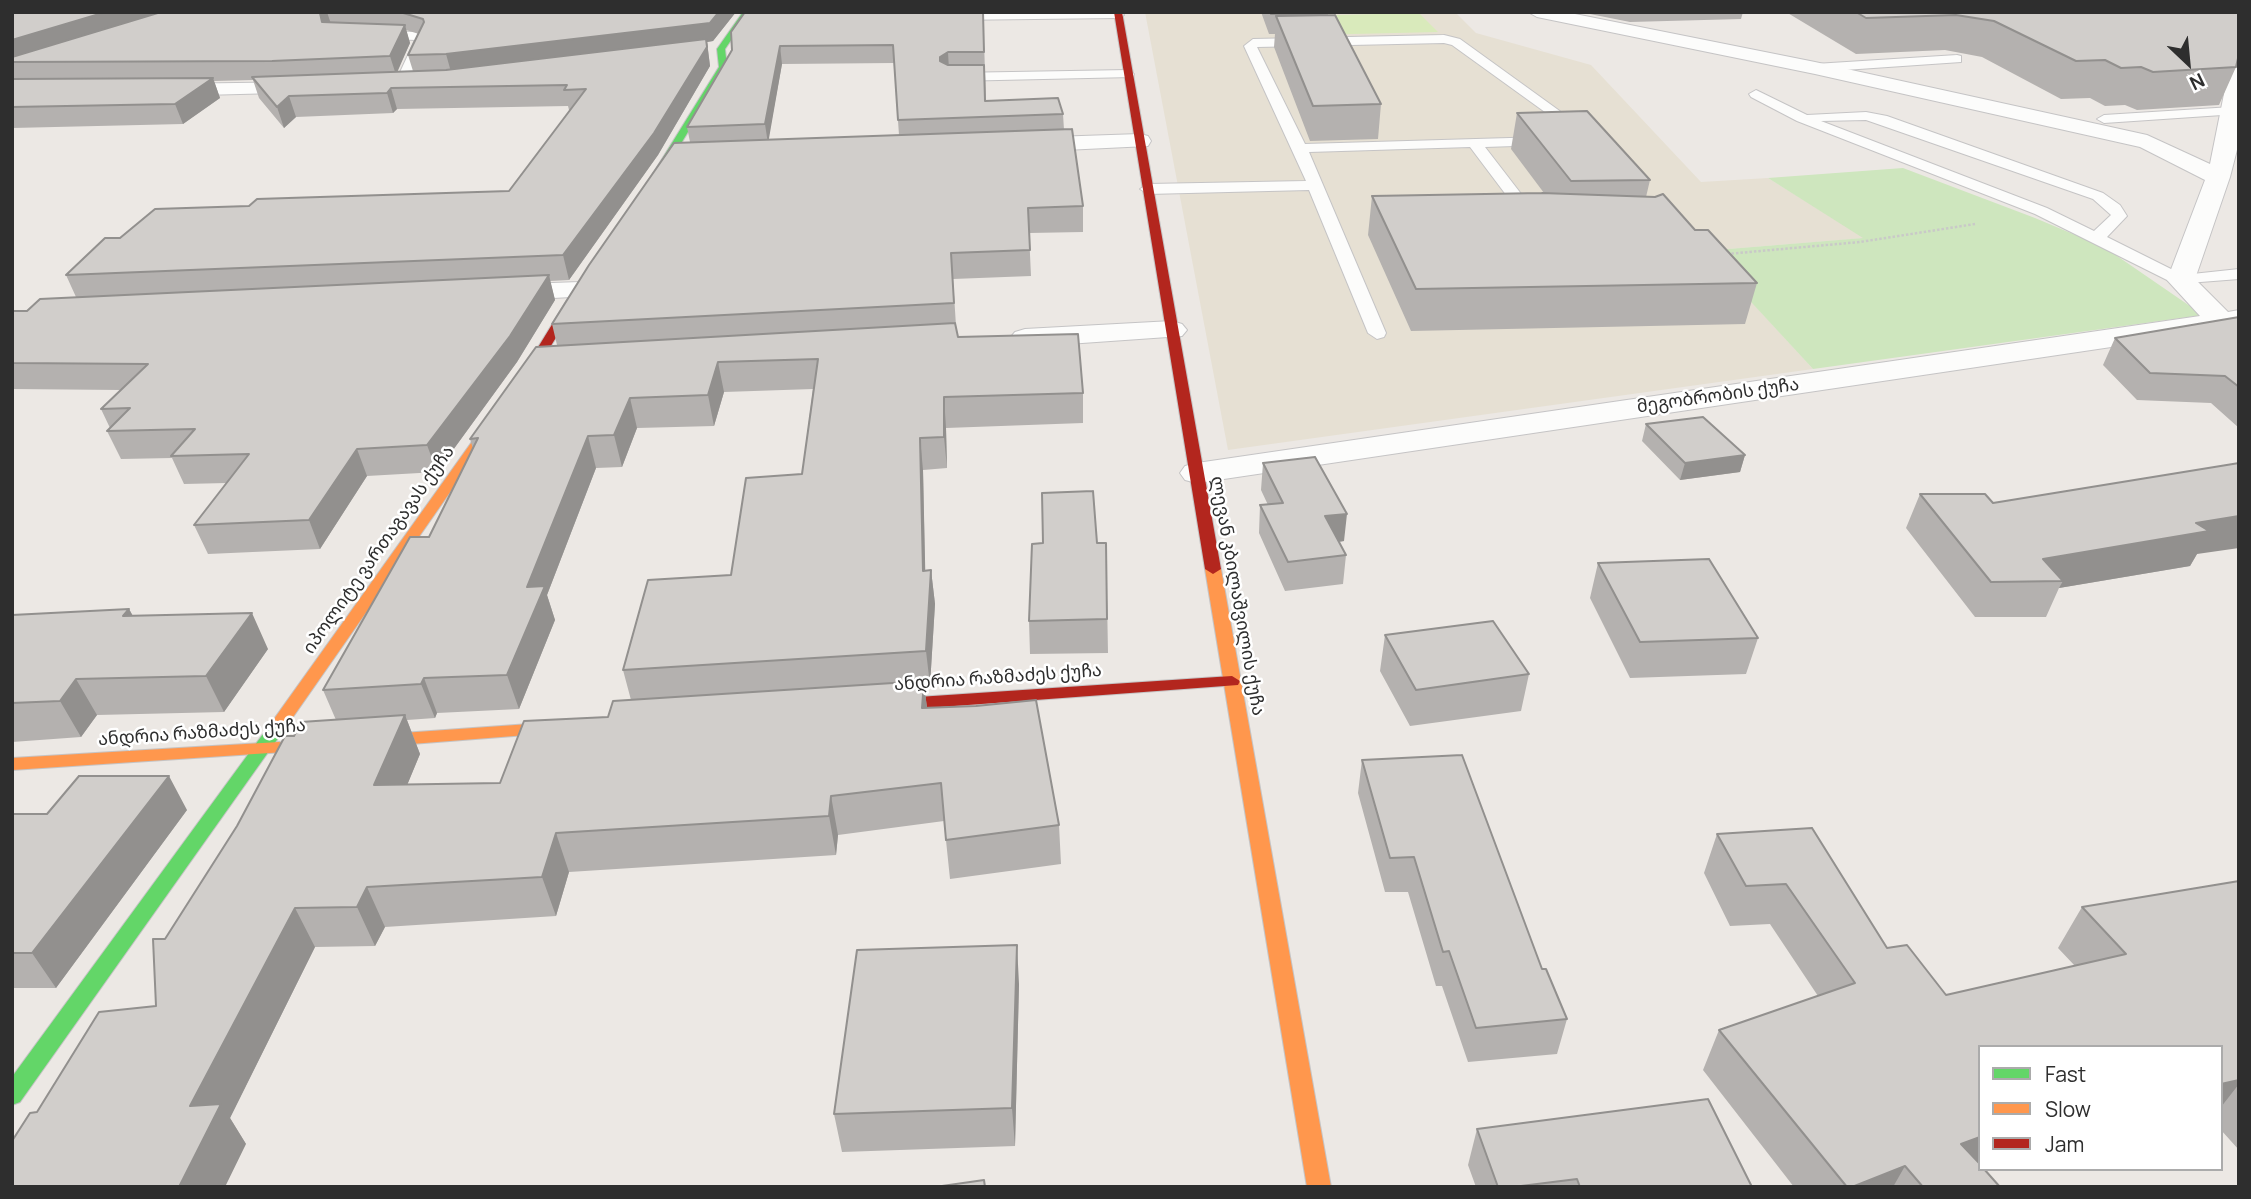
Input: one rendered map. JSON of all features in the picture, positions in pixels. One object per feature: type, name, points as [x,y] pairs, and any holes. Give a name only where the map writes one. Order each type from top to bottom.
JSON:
[{"type":"street","points":[[1537,12],[1815,68],[2147,142],[2218,177]]},
{"type":"street","name":"ლევან კბილაშვილის ქუჩა","points":[[1119,16],[1318,1187]]},
{"type":"street","points":[[640,201],[671,157],[723,67],[715,50],[748,18]]},
{"type":"street","points":[[2230,320],[2181,280],[2218,177],[2232,126],[2239,69]]},
{"type":"street","points":[[394,83],[426,82]]},
{"type":"street","points":[[140,90],[333,86]]},
{"type":"street","points":[[2147,142],[2194,141],[2232,126]]},
{"type":"street","points":[[1005,145],[1140,141]]},
{"type":"street","points":[[671,157],[699,156]]},
{"type":"street","points":[[468,295],[583,284]]},
{"type":"street","name":"იპოლიტე ვართაგავას ქუჩა","points":[[12,1095],[262,749],[547,364],[583,284]]},
{"type":"street","name":"მეგობრობის ქუჩა","points":[[1197,473],[2230,320]]},
{"type":"street","points":[[991,340],[1172,330]]},
{"type":"street","name":"ანდრია რაზმაძეს ქუჩა","points":[[858,707],[1232,681]]},
{"type":"street","points":[[345,743],[595,726]]},
{"type":"street","name":"ანდრია რაზმაძეს ქუჩა","points":[[12,764],[290,747]]},
{"type":"lane","points":[[937,18],[1119,16]]},
{"type":"lane","points":[[994,28],[1005,24],[1119,16]]},
{"type":"lane","points":[[368,35],[417,36],[421,39],[394,83]]},
{"type":"lane","points":[[1300,148],[1591,139],[1470,49],[1456,42],[1444,39],[1256,42],[1250,46],[1300,148],[1377,332]]},
{"type":"lane","points":[[1815,68],[1957,59]]},
{"type":"lane","points":[[995,63],[998,67],[1005,68],[1127,69]]},
{"type":"lane","points":[[950,77],[1127,69]]},
{"type":"lane","points":[[1756,93],[1802,118],[2041,211],[2181,280],[2239,274]]},
{"type":"lane","points":[[1802,118],[1882,118],[2098,196],[2114,208],[2119,216],[2096,238]]},
{"type":"lane","points":[[2104,119],[2232,126]]},
{"type":"lane","points":[[1475,144],[1535,222],[1550,228]]},
{"type":"lane","points":[[1148,189],[1315,185]]},
{"type":"path","points":[[1718,254],[1860,242],[2041,211]]},
{"type":"shaded area","points":[[1145,12],[1455,12],[1476,33],[1591,65],[1701,182],[1768,178],[1865,238],[1705,251],[1813,369],[1228,450]]},
{"type":"green space","points":[[1419,13],[1438,32],[1309,35],[1297,16]]},
{"type":"green space","points":[[1903,168],[2104,247],[2203,315],[1813,369],[1704,251],[1863,238],[1768,178]]},
{"type":"building","points":[[12,12],[106,12],[12,40]]},
{"type":"building","points":[[161,12],[322,12],[322,22],[405,25],[390,56],[272,61],[12,62],[12,57]]},
{"type":"building","points":[[400,12],[719,12],[710,23],[446,54],[408,55],[424,22],[423,19]]},
{"type":"building","points":[[745,12],[983,12],[984,52],[948,52],[940,57],[940,61],[948,65],[984,65],[985,101],[1058,98],[1063,114],[898,120],[893,45],[780,46],[765,124],[687,127],[732,50],[731,32]]},
{"type":"building","points":[[1270,12],[1328,12],[1328,13],[1271,14]]},
{"type":"building","points":[[1856,12],[2239,12],[2239,54],[2236,67],[2153,72],[2141,67],[2121,68],[2105,60],[2076,61],[1994,21],[1956,15],[1866,18]]},
{"type":"building","points":[[1335,15],[1381,104],[1313,106],[1276,16]]},
{"type":"building","points":[[706,39],[707,47],[654,133],[563,255],[66,275],[105,238],[120,238],[155,209],[249,206],[257,199],[509,191],[586,89],[564,90],[567,85],[391,88],[387,93],[289,96],[277,107],[252,77],[446,70]]},
{"type":"building","points":[[213,78],[175,104],[12,107],[12,79]]},
{"type":"building","points":[[1587,111],[1650,180],[1571,181],[1517,113]]},
{"type":"building","points":[[1072,129],[1083,206],[1028,208],[1030,250],[951,253],[954,303],[552,324],[589,265],[674,143]]},
{"type":"building","points":[[1542,193],[1655,197],[1663,194],[1695,230],[1708,230],[1757,283],[1416,289],[1372,196]]},
{"type":"building","points":[[549,275],[510,336],[427,445],[357,449],[309,520],[194,525],[249,454],[171,456],[195,429],[107,431],[130,408],[101,409],[148,364],[12,363],[12,311],[27,311],[40,299]]},
{"type":"building","points":[[2239,317],[2239,387],[2225,376],[2150,373],[2115,338]]},
{"type":"building","points":[[955,323],[958,337],[1078,334],[1083,393],[944,397],[944,437],[920,438],[923,571],[931,570],[926,651],[623,670],[648,580],[731,575],[746,478],[802,474],[818,359],[718,362],[708,395],[630,398],[614,435],[588,436],[527,587],[545,586],[507,675],[424,678],[421,684],[323,690],[410,537],[429,537],[478,438],[470,439],[536,347]]},
{"type":"building","points":[[1703,417],[1745,455],[1685,463],[1646,424]]},
{"type":"building","points":[[1315,457],[1347,514],[1325,516],[1346,555],[1288,562],[1260,505],[1283,503],[1263,463]]},
{"type":"building","points":[[2239,463],[2239,516],[2196,523],[2209,531],[2043,559],[2063,581],[1991,582],[1920,494],[1985,494],[1993,503]]},
{"type":"building","points":[[1093,491],[1097,543],[1106,543],[1107,619],[1029,621],[1032,544],[1043,543],[1042,493]]},
{"type":"building","points":[[1709,559],[1758,638],[1640,642],[1598,563]]},
{"type":"building","points":[[129,609],[123,616],[252,613],[206,676],[76,679],[60,701],[12,703],[12,615]]},
{"type":"building","points":[[1493,621],[1529,674],[1416,690],[1385,635]]},
{"type":"building","points":[[924,681],[922,708],[1036,700],[1059,825],[946,840],[941,783],[831,796],[829,816],[556,833],[542,877],[367,887],[357,907],[295,908],[190,1106],[221,1104],[179,1187],[12,1187],[12,1141],[30,1113],[37,1112],[99,1012],[156,1006],[153,939],[165,939],[237,826],[285,736],[294,736],[301,722],[405,715],[374,785],[500,783],[524,721],[608,717],[613,701]]},
{"type":"building","points":[[1462,755],[1542,969],[1546,969],[1567,1019],[1476,1028],[1449,951],[1443,952],[1414,857],[1390,858],[1362,760]]},
{"type":"building","points":[[79,776],[169,776],[32,953],[12,953],[12,814],[47,814]]},
{"type":"building","points":[[1812,828],[1887,948],[1907,945],[1946,995],[2126,954],[2082,907],[2239,881],[2239,1080],[2223,1084],[2223,1045],[1978,1045],[1978,1138],[1961,1144],[1978,1162],[1978,1171],[1986,1171],[2000,1187],[1923,1187],[1905,1166],[1847,1187],[1719,1030],[1855,983],[1786,884],[1746,886],[1717,834]]},
{"type":"building","points":[[1017,945],[1012,1108],[834,1114],[857,950]]},
{"type":"building","points":[[1708,1099],[1752,1187],[1580,1187],[1577,1179],[1498,1187],[1477,1129]]},
{"type":"building","points":[[984,1180],[985,1187],[935,1187]]},
{"type":"traffic: fast","points":[[651,185],[723,67],[721,49],[747,12]]},
{"type":"traffic: fast","points":[[12,1095],[280,723]]},
{"type":"traffic: slow","points":[[280,723],[535,362]]},
{"type":"traffic: slow","points":[[1213,569],[1319,1187]]},
{"type":"traffic: slow","points":[[360,742],[572,727]]},
{"type":"traffic: slow","points":[[12,764],[279,748]]},
{"type":"traffic: jam","points":[[1118,12],[1213,569]]},
{"type":"traffic: jam","points":[[535,362],[581,287]]},
{"type":"traffic: jam","points":[[873,706],[1232,681]]}]
